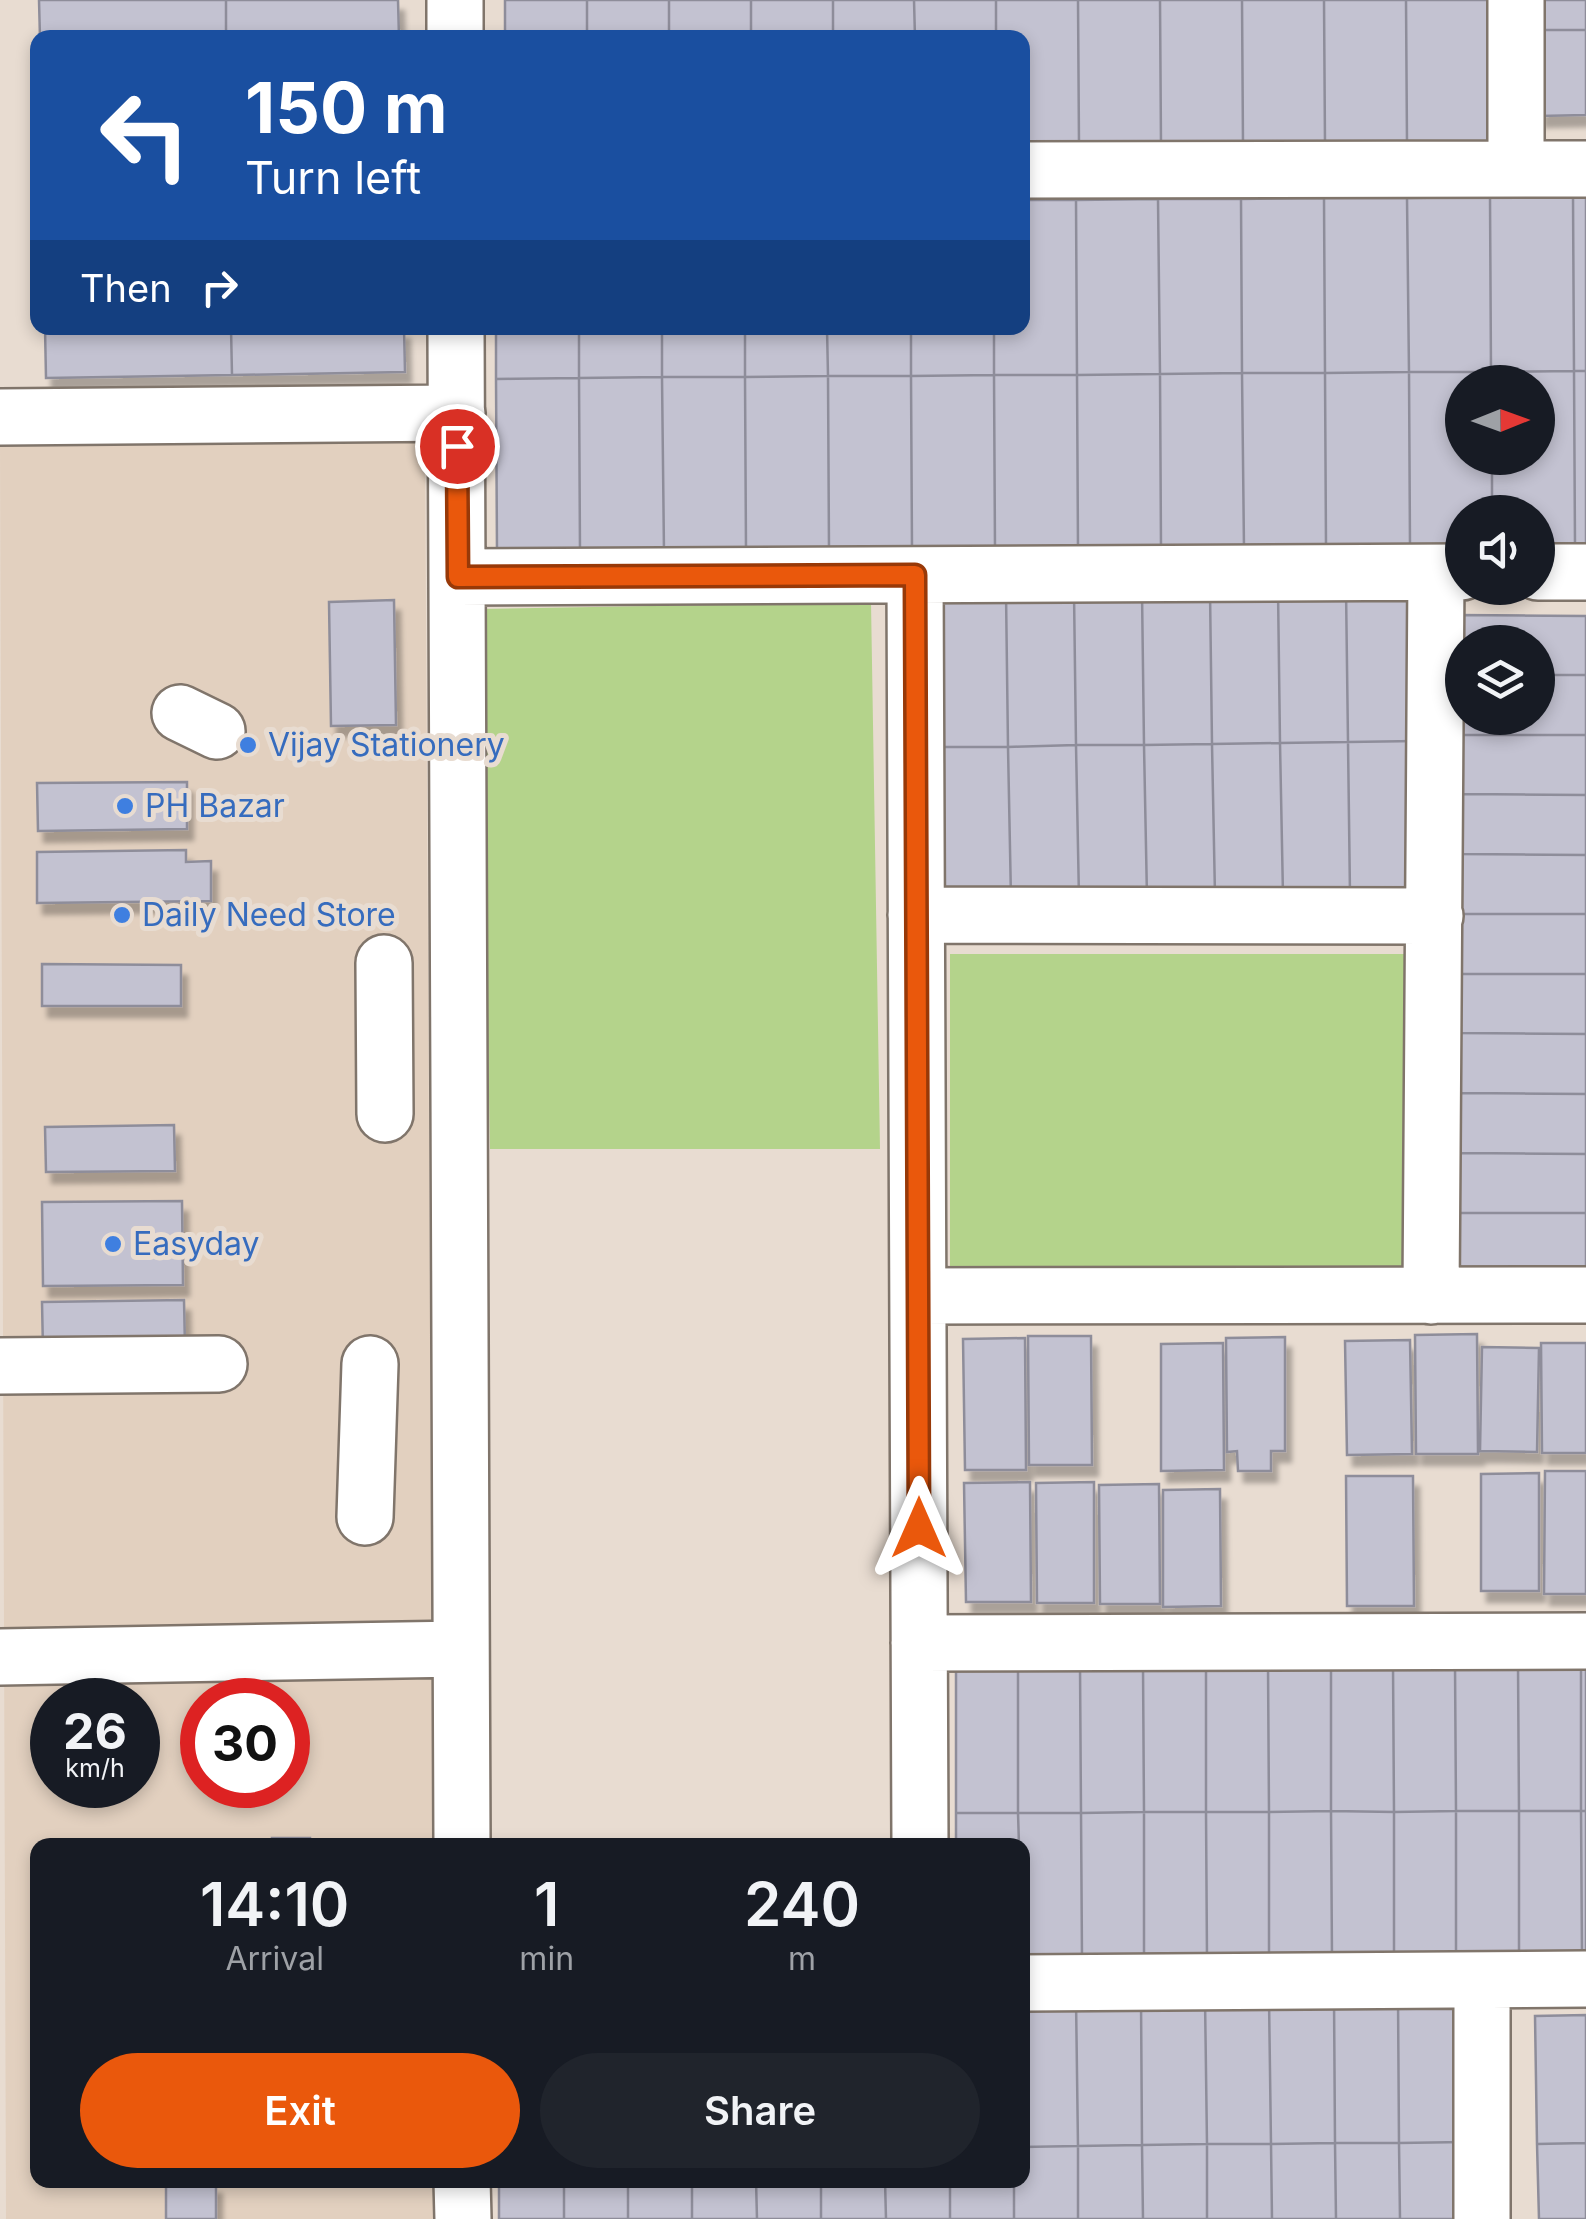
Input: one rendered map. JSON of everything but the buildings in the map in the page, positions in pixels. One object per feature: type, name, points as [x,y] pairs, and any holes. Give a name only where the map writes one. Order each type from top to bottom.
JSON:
[{"type":"street","points":[[455,0],[456,30]]},
{"type":"street","points":[[1516,0],[1516,169]]},
{"type":"street","points":[[1030,170],[1586,169]]},
{"type":"street","points":[[456,335],[462,1838]]},
{"type":"street","points":[[0,416],[457,413]]},
{"type":"street","points":[[458,577],[1445,572]]},
{"type":"street","points":[[1555,572],[1586,572]]},
{"type":"street","points":[[915,575],[920,1838]]},
{"type":"street","points":[[1431,1296],[1436,916],[1449,605]]},
{"type":"street","points":[[916,915],[1436,916]]},
{"type":"street","points":[[384,964],[385,1114]]},
{"type":"street","points":[[918,1296],[1586,1296]]},
{"type":"street","points":[[0,1366],[220,1364]]},
{"type":"street","points":[[365,1517],[370,1364]]},
{"type":"street","points":[[919,1643],[1586,1641]]},
{"type":"street","points":[[0,1656],[461,1649]]},
{"type":"street","points":[[1030,1983],[1586,1979]]},
{"type":"street","points":[[1482,1980],[1482,2219]]},
{"type":"street","points":[[462,2188],[462,2219]]},
{"type":"shaded area","points":[[425,440],[433,1838],[30,1838],[30,2188],[435,2188],[436,2219],[6,2219],[0,443]]},
{"type":"green space","points":[[871,602],[880,1149],[490,1149],[480,609]]},
{"type":"green space","points":[[950,954],[1408,954],[1407,1281],[950,1281]]},
{"type":"place","name":"Vijay Stationery","points":[[248,745]]},
{"type":"place","name":"PH Bazar","points":[[125,806]]},
{"type":"place","name":"Daily Need Store","points":[[122,915]]},
{"type":"place","name":"Easyday","points":[[113,1244]]},
{"type":"route","points":[[457,446],[458,577],[915,575],[919,1528]]}]
